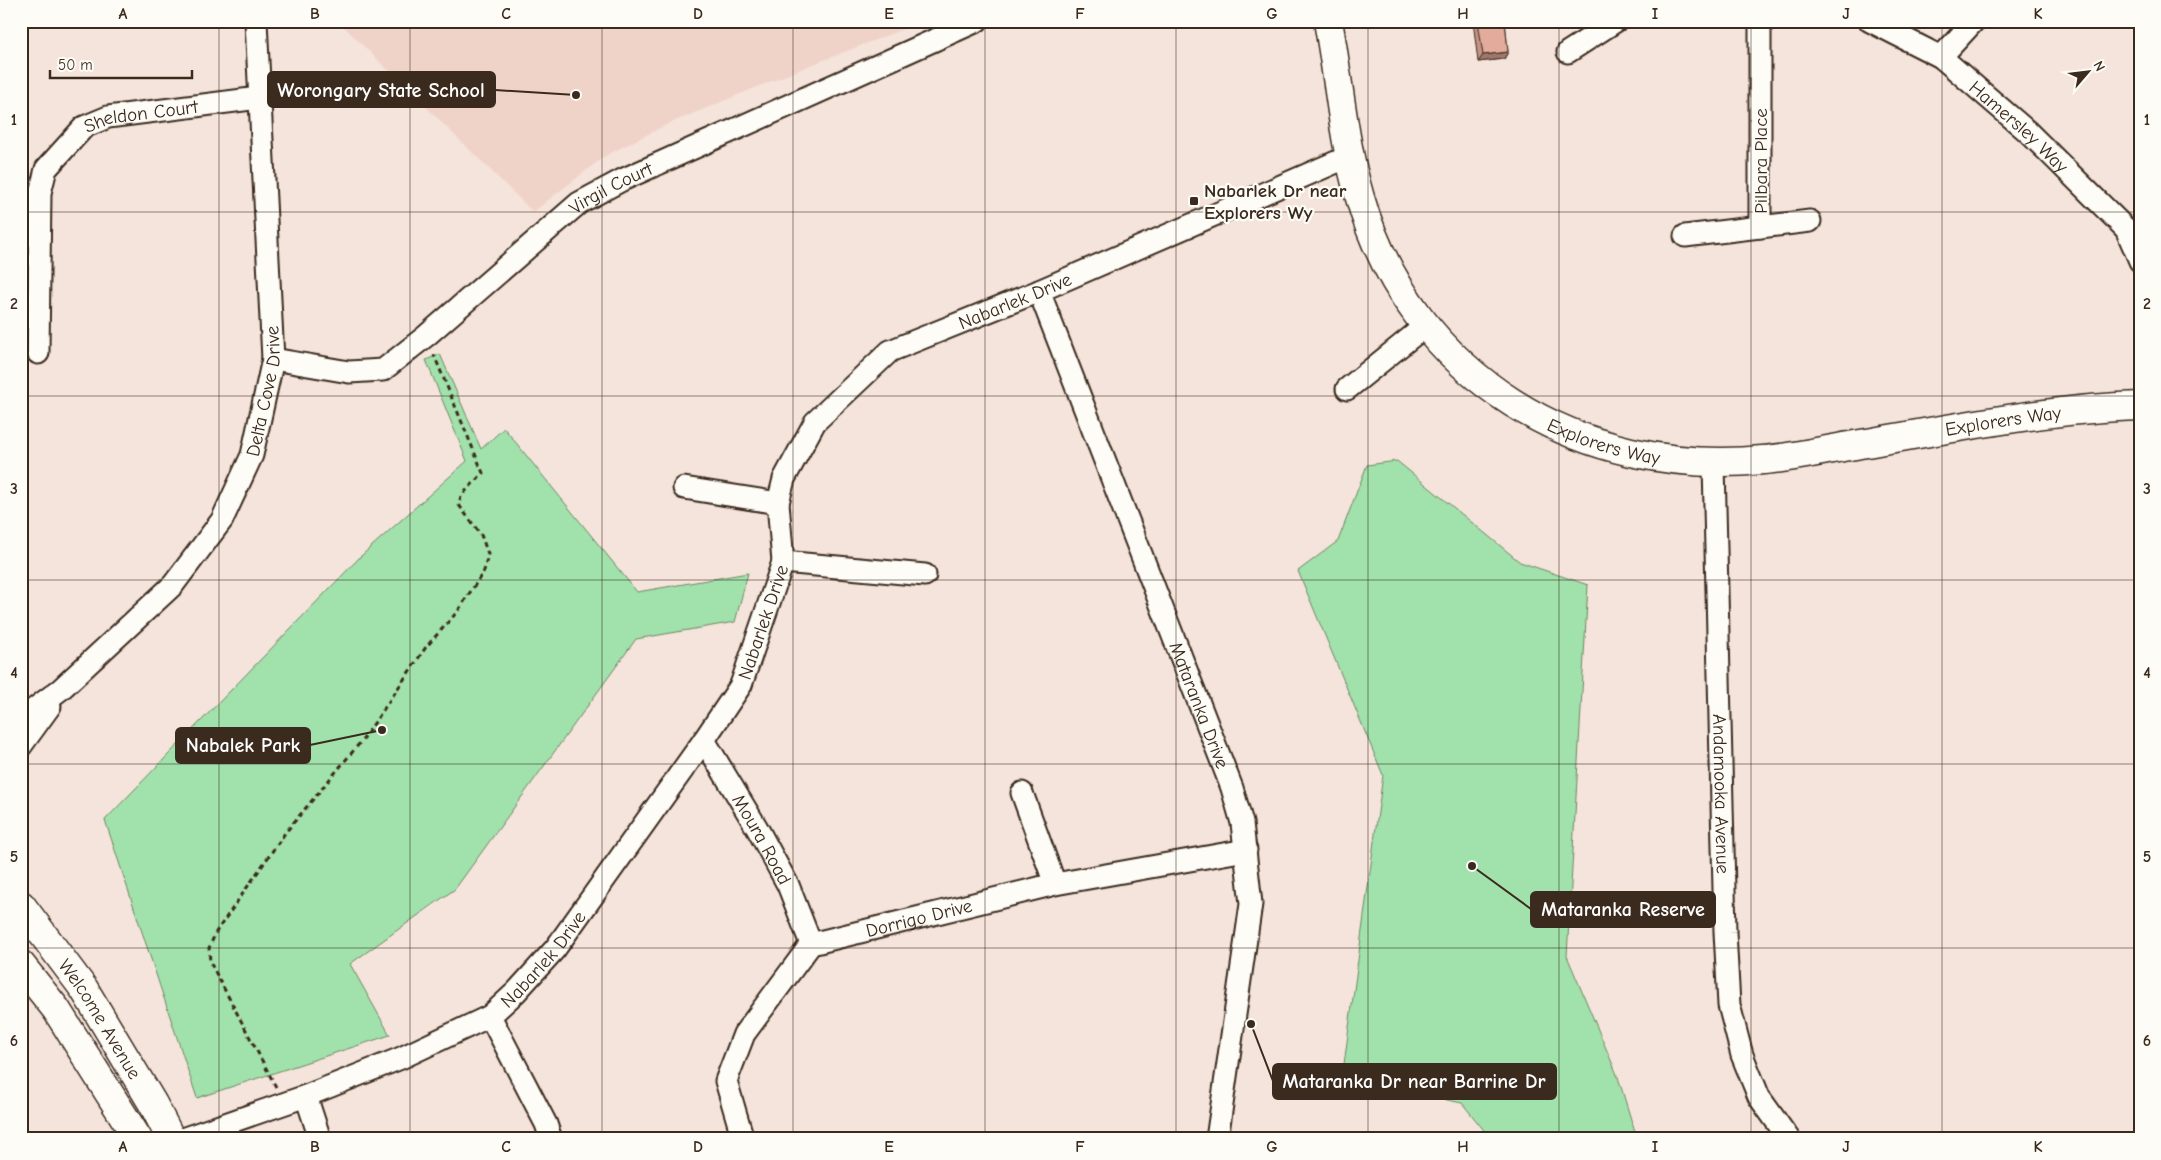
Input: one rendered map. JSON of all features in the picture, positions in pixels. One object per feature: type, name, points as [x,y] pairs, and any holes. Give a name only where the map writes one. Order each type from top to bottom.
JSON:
[{"type":"street","name":"Delta Cove Drive","points":[[21,720],[62,689],[174,585],[222,520],[252,455],[273,359],[256,21]]},
{"type":"street","name":"Virgil Court","points":[[273,359],[349,372],[383,370],[426,336],[579,203],[622,180],[977,21]]},
{"type":"street","name":"Explorers Way","points":[[1328,21],[1350,156],[1360,199],[1383,258],[1425,326],[1459,361],[1490,388],[1547,423],[1599,444],[1664,459],[1714,464],[1765,460],[2063,411],[2140,406]]},
{"type":"street","points":[[1568,52],[1616,21]]},
{"type":"street","name":"Pilbara Place","points":[[1685,236],[1760,227],[1760,21]]},
{"type":"street","name":"Hamersley Way","points":[[1870,21],[1941,57],[2027,131],[2126,229],[2140,261]]},
{"type":"street","points":[[1941,57],[1974,21]]},
{"type":"street","name":"Sheldon Court","points":[[38,353],[40,193],[46,169],[64,148],[84,127],[108,117],[259,98]]},
{"type":"street","name":"Nabarlek Drive","points":[[182,1139],[306,1096],[401,1058],[490,1016],[516,992],[555,949],[741,686],[783,562],[778,503],[784,479],[815,422],[890,351],[1039,291],[1350,156]]},
{"type":"street","points":[[1760,227],[1810,221]]},
{"type":"street","name":"Mataranka Drive","points":[[1039,291],[1232,788],[1242,823],[1251,904],[1217,1139]]},
{"type":"street","points":[[1347,389],[1425,326]]},
{"type":"street","name":"Andamooka Avenue","points":[[1714,464],[1725,932],[1729,1005],[1742,1055],[1760,1097],[1789,1139]]},
{"type":"street","points":[[684,488],[778,503]]},
{"type":"street","points":[[783,562],[925,575]]},
{"type":"street","name":"Delta Cove Drive","points":[[21,746],[62,689]]},
{"type":"street","name":"Moura Road","points":[[704,740],[757,828],[788,885],[811,944]]},
{"type":"street","points":[[1022,793],[1055,884]]},
{"type":"street","name":"Dorrigo Drive","points":[[811,944],[1055,884],[1246,850]]},
{"type":"street","name":"Welcome Avenue","points":[[21,905],[84,989],[153,1104],[171,1139]]},
{"type":"street","points":[[743,1139],[726,1081],[744,1034],[811,944]]},
{"type":"street","name":"Welcome Avenue","points":[[21,965],[56,1009],[138,1139]]},
{"type":"street","points":[[490,1016],[546,1124],[551,1139]]},
{"type":"street","points":[[306,1096],[320,1139]]},
{"type":"path","points":[[284,1103],[210,962],[209,948],[216,932],[285,833],[364,738],[426,646],[458,611],[484,570],[488,554],[481,535],[459,505],[461,496],[483,473],[426,336]]},
{"type":"shaded area","points":[[338,21],[924,21],[668,124],[605,156],[533,212]]},
{"type":"green space","points":[[440,354],[481,449],[504,428],[637,592],[748,573],[735,622],[636,639],[455,889],[350,964],[390,1035],[197,1098],[105,820],[361,556],[467,461],[426,360]]},
{"type":"green space","points":[[1397,461],[1520,562],[1588,585],[1567,956],[1618,1077],[1637,1139],[1491,1139],[1462,1103],[1342,1079],[1383,775],[1298,571],[1338,541],[1367,465]]},
{"type":"building","points":[[1478,21],[1505,21],[1508,52],[1483,55]]},
{"type":"place","name":"Worongary State School","points":[[576,95]]},
{"type":"place","name":"Nabarlek Dr near Explorers Wy","points":[[1194,201]]},
{"type":"place","name":"Nabalek Park","points":[[382,730]]},
{"type":"place","name":"Mataranka Reserve","points":[[1472,866]]},
{"type":"place","name":"Mataranka Dr near Barrine Dr","points":[[1251,1024]]}]
